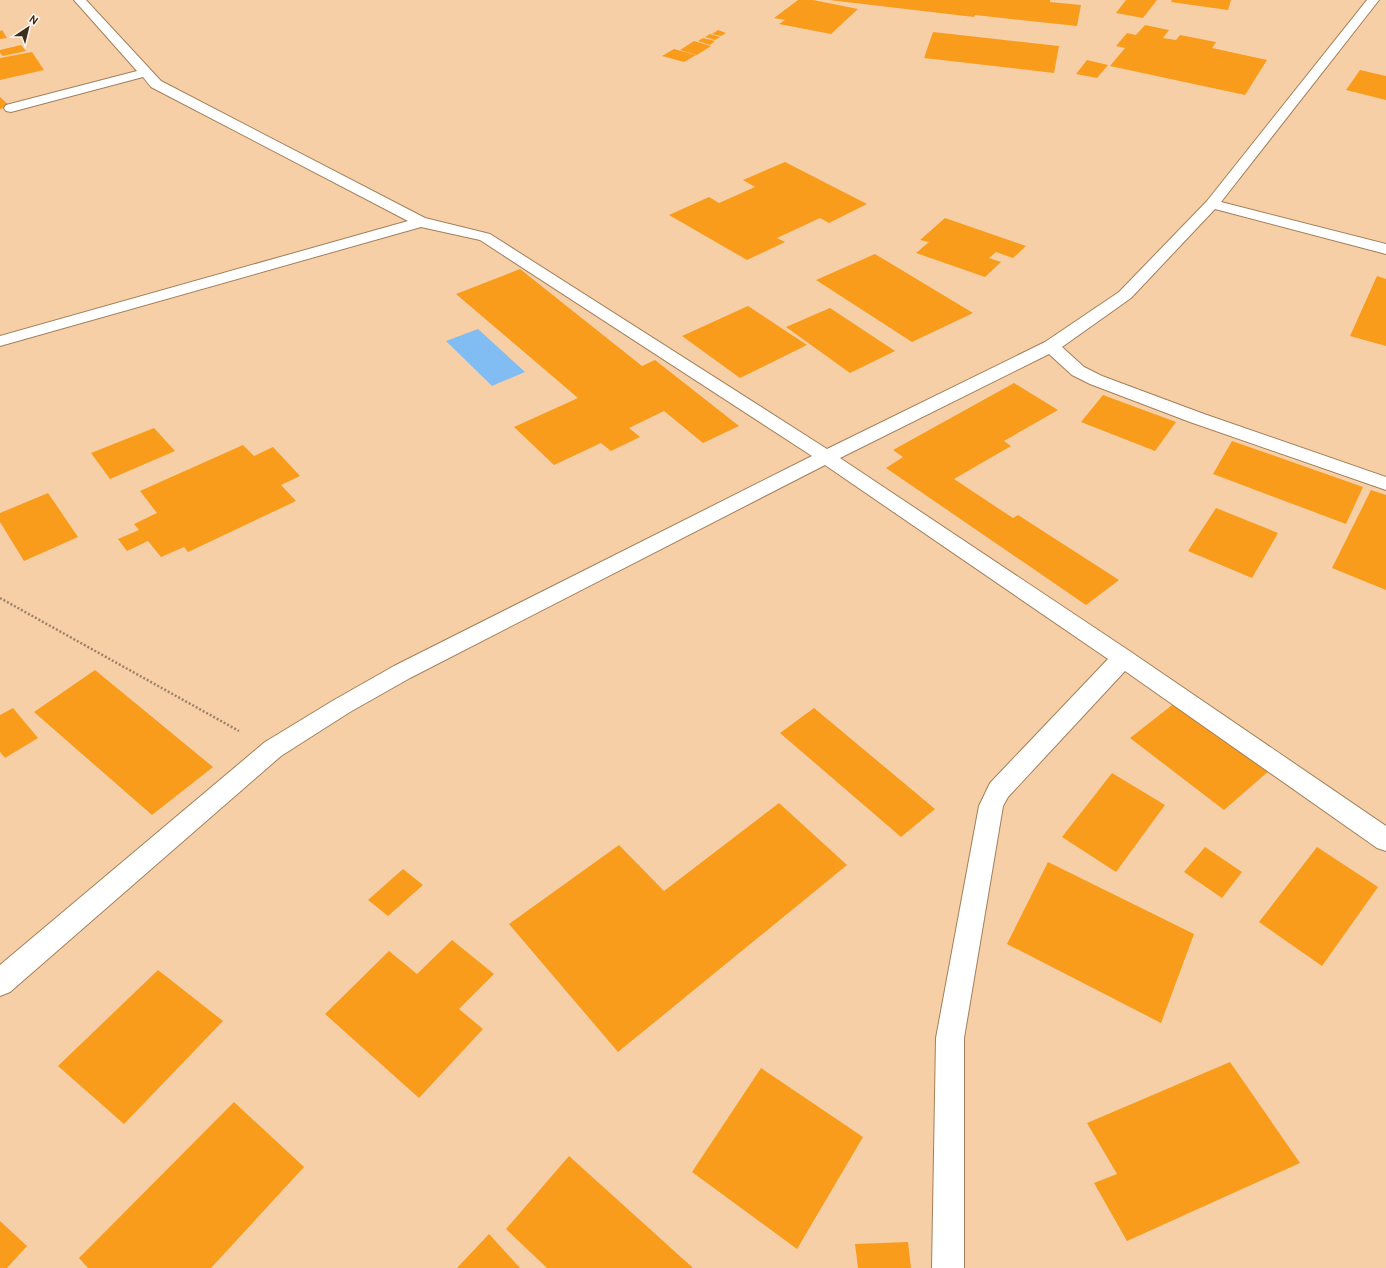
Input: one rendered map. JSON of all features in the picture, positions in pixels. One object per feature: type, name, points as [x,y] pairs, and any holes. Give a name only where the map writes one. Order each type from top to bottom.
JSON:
[{"type":"street","points":[[80,0],[156,84],[174,95],[421,222],[444,226],[486,237],[826,457],[1123,658],[1386,840]]},
{"type":"street","points":[[0,983],[273,749],[342,706],[402,672],[826,457],[1052,346],[1125,295],[1212,204],[1373,0]]},
{"type":"street","points":[[11,108],[144,72]]},
{"type":"street","points":[[1212,204],[1386,249]]},
{"type":"street","points":[[0,342],[421,222]]},
{"type":"street","points":[[1052,346],[1078,371],[1096,380],[1197,418],[1386,484]]},
{"type":"street","points":[[948,1268],[950,1038],[991,806],[999,790],[1123,658]]},
{"type":"path","points":[[0,598],[273,749]]},
{"type":"water","points":[[478,329],[525,372],[492,386],[446,341]]},
{"type":"building","points":[[798,0],[813,0],[858,9],[831,34],[779,24],[785,20],[774,18]]},
{"type":"building","points":[[829,0],[1050,0],[1050,2],[1081,5],[1077,26],[975,15],[974,17]]},
{"type":"building","points":[[1126,0],[1157,0],[1143,18],[1116,13]]},
{"type":"building","points":[[1172,0],[1231,0],[1228,10],[1171,2]]},
{"type":"building","points":[[1145,25],[1169,30],[1163,38],[1176,40],[1180,35],[1216,42],[1212,48],[1267,60],[1245,95],[1110,66],[1125,48],[1116,46],[1127,33],[1136,35]]},
{"type":"building","points":[[2,30],[7,38],[0,39],[0,31]]},
{"type":"building","points":[[718,30],[726,33],[721,36],[712,34]]},
{"type":"building","points":[[933,32],[1059,46],[1054,73],[924,58]]},
{"type":"building","points":[[710,34],[720,37],[715,40],[705,37]]},
{"type":"building","points":[[703,38],[715,41],[710,45],[698,41]]},
{"type":"building","points":[[694,41],[711,46],[697,55],[680,50]]},
{"type":"building","points":[[21,45],[26,51],[3,56],[0,53],[0,50]]},
{"type":"building","points":[[674,49],[696,55],[684,62],[662,56]]},
{"type":"building","points":[[32,52],[44,70],[0,80],[0,58]]},
{"type":"building","points":[[1087,60],[1108,65],[1097,78],[1076,74]]},
{"type":"building","points":[[1360,70],[1386,76],[1386,100],[1346,90]]},
{"type":"building","points":[[0,97],[10,106],[0,109]]},
{"type":"building","points":[[785,162],[867,204],[829,223],[820,218],[777,238],[785,242],[747,260],[669,215],[709,197],[719,203],[755,187],[743,180]]},
{"type":"building","points":[[945,218],[1026,246],[1013,258],[996,252],[989,258],[1001,262],[985,277],[916,253],[929,242],[920,240]]},
{"type":"building","points":[[875,254],[973,313],[912,342],[816,280]]},
{"type":"building","points":[[520,269],[642,366],[655,360],[739,426],[703,443],[664,411],[629,428],[640,437],[611,451],[601,443],[554,465],[514,427],[578,398],[456,294]]},
{"type":"building","points":[[1377,276],[1386,279],[1386,346],[1350,336]]},
{"type":"building","points":[[748,306],[807,345],[740,378],[682,336]]},
{"type":"building","points":[[830,308],[895,351],[850,373],[786,327]]},
{"type":"building","points":[[1014,383],[1058,410],[1004,441],[1011,446],[954,479],[1013,518],[1018,515],[1119,580],[1086,605],[886,468],[903,457],[893,450]]},
{"type":"building","points":[[1103,395],[1176,422],[1155,451],[1081,422]]},
{"type":"building","points":[[154,428],[175,451],[110,479],[91,453]]},
{"type":"building","points":[[1232,441],[1363,487],[1346,524],[1213,474]]},
{"type":"building","points":[[243,445],[254,456],[273,447],[300,476],[281,485],[296,501],[188,552],[184,547],[161,557],[148,541],[127,551],[118,539],[139,530],[134,524],[157,513],[140,491]]},
{"type":"building","points":[[1371,490],[1386,495],[1386,590],[1332,568]]},
{"type":"building","points":[[48,493],[78,537],[24,561],[0,522],[0,513]]},
{"type":"building","points":[[1216,508],[1278,533],[1252,578],[1188,551]]},
{"type":"building","points":[[95,670],[213,767],[152,815],[34,712]]},
{"type":"building","points":[[1176,702],[1270,770],[1224,810],[1130,738]]},
{"type":"building","points":[[13,708],[38,738],[5,758],[0,752],[0,715]]},
{"type":"building","points":[[814,708],[935,809],[901,837],[780,733]]},
{"type":"building","points":[[1112,773],[1165,805],[1116,872],[1062,837]]},
{"type":"building","points":[[779,803],[847,865],[618,1052],[509,924],[619,845],[664,891]]},
{"type":"building","points":[[1205,847],[1242,872],[1222,898],[1184,872]]},
{"type":"building","points":[[1317,847],[1378,887],[1322,966],[1259,922]]},
{"type":"building","points":[[1048,862],[1194,934],[1161,1023],[1007,944]]},
{"type":"building","points":[[403,869],[423,885],[388,916],[368,900]]},
{"type":"building","points":[[452,940],[494,974],[459,1009],[483,1029],[419,1098],[325,1014],[389,951],[417,974]]},
{"type":"building","points":[[158,970],[223,1021],[124,1124],[58,1066]]},
{"type":"building","points":[[1230,1062],[1300,1163],[1127,1241],[1094,1183],[1117,1174],[1087,1123]]},
{"type":"building","points":[[761,1068],[863,1137],[797,1249],[692,1172]]},
{"type":"building","points":[[234,1102],[304,1167],[211,1268],[88,1268],[79,1258]]},
{"type":"building","points":[[569,1156],[693,1268],[547,1268],[506,1229]]},
{"type":"building","points":[[0,1221],[27,1246],[7,1268],[0,1268]]},
{"type":"building","points":[[489,1234],[520,1268],[457,1268]]},
{"type":"building","points":[[908,1242],[911,1268],[858,1268],[855,1244]]}]
